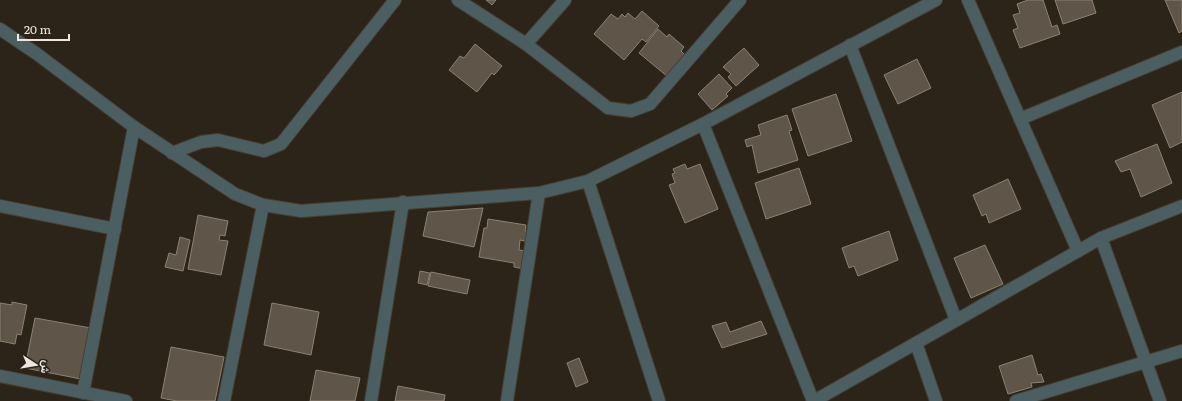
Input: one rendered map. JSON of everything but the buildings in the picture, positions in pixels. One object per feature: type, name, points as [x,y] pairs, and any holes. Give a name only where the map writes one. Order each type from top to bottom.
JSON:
[{"type":"street","points":[[172,153],[201,142],[218,140],[264,150],[281,144],[395,0]]},
{"type":"street","points":[[458,0],[526,44],[608,108],[631,111],[650,104],[740,0]]},
{"type":"street","points":[[526,44],[565,0]]},
{"type":"street","points":[[0,29],[37,54],[134,127],[235,194],[263,205],[302,211],[403,202],[539,193],[588,180],[703,124],[936,0]]},
{"type":"street","points":[[968,0],[1078,251]]},
{"type":"street","points":[[850,46],[956,320]]},
{"type":"street","points":[[1020,119],[1182,52]]},
{"type":"street","points":[[703,124],[814,401],[1101,238],[1182,206]]},
{"type":"street","points":[[83,393],[134,127]]},
{"type":"street","points":[[588,180],[659,401]]},
{"type":"street","points":[[507,401],[539,193]]},
{"type":"street","points":[[371,401],[403,202]]},
{"type":"street","points":[[224,401],[263,205]]},
{"type":"street","points":[[0,206],[115,229]]},
{"type":"street","points":[[1101,238],[1160,401]]},
{"type":"street","points":[[916,343],[936,401]]},
{"type":"street","points":[[1016,401],[1182,351]]},
{"type":"street","points":[[0,376],[126,401]]}]
